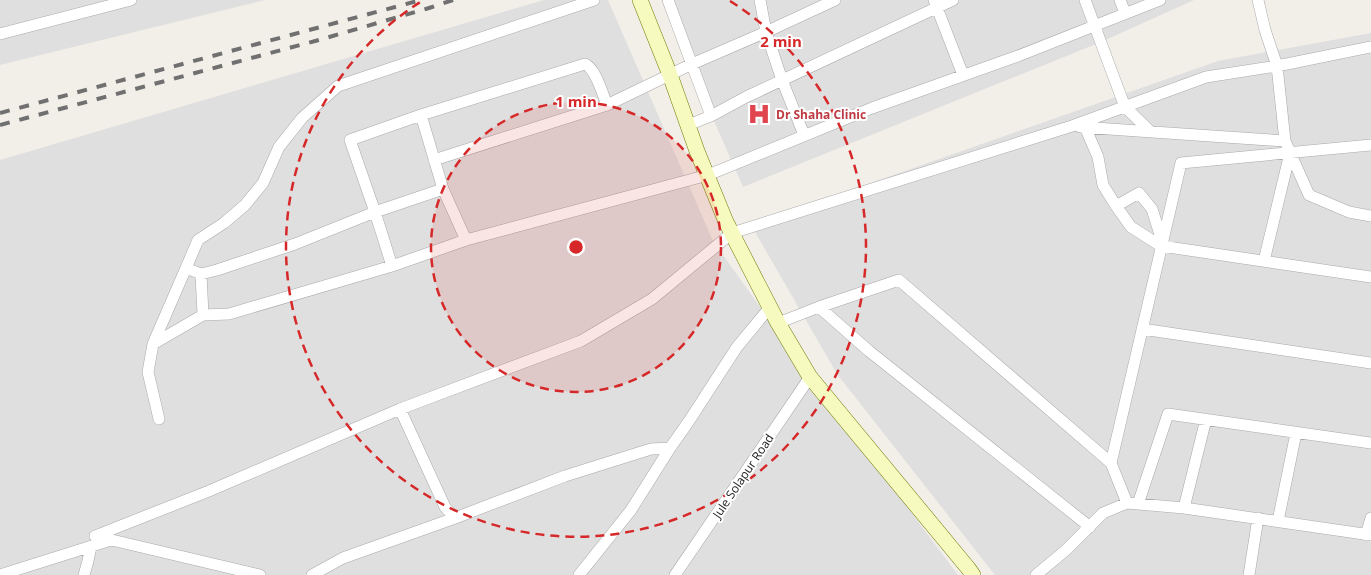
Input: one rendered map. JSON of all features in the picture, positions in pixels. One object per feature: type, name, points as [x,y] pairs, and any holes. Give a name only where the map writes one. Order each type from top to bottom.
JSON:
[{"type":"street","points":[[0,34],[96,4],[131,0]]},
{"type":"street","points":[[159,419],[148,372],[153,344],[198,240],[224,223],[245,205],[263,183],[279,147],[302,118],[338,86],[594,0]]},
{"type":"street","points":[[640,0],[726,222],[778,323],[810,377],[973,575]]},
{"type":"street","points":[[668,0],[711,116]]},
{"type":"street","points":[[760,0],[766,32],[782,80],[804,135]]},
{"type":"street","points":[[434,160],[607,105],[670,74],[835,0]]},
{"type":"street","points":[[688,126],[936,4],[953,0]]},
{"type":"street","points":[[1085,0],[1125,107],[1151,132]]},
{"type":"street","points":[[1120,0],[1125,13]]},
{"type":"street","points":[[153,344],[203,315],[229,314],[392,266],[466,240],[708,175],[872,108],[1018,56],[1160,0]]},
{"type":"street","points":[[1258,0],[1265,30],[1277,66],[1285,141],[1309,195],[1349,212],[1371,216]]},
{"type":"street","points":[[936,4],[963,75]]},
{"type":"street","points":[[260,575],[221,571],[95,536],[209,491],[400,410],[581,341],[652,299],[732,233],[1072,126],[1206,77],[1277,66],[1371,47]]},
{"type":"street","points":[[392,266],[350,140],[420,115],[585,64],[594,72],[607,105]]},
{"type":"street","points":[[420,115],[443,189],[466,240]]},
{"type":"street","points":[[1072,126],[1285,141]]},
{"type":"street","points":[[1085,127],[1098,157],[1103,185],[1116,206],[1131,227],[1162,244],[1371,277]]},
{"type":"street","points":[[1111,463],[1181,163],[1371,145]]},
{"type":"street","points":[[1264,261],[1290,153]]},
{"type":"street","points":[[186,268],[201,274],[224,268],[295,244],[375,212],[443,189]]},
{"type":"street","points":[[1116,206],[1139,193],[1152,209],[1162,244]]},
{"type":"street","points":[[201,274],[203,315]]},
{"type":"street","points":[[778,323],[899,280],[1111,463],[1133,503]]},
{"type":"street","points":[[579,575],[631,510],[737,347],[770,307]]},
{"type":"street","points":[[819,307],[869,351],[1090,527]]},
{"type":"street","points":[[1142,329],[1371,363]]},
{"type":"street","name":"Jule Solapur Road","points":[[675,575],[810,377]]},
{"type":"street","points":[[400,410],[445,507],[455,518]]},
{"type":"street","points":[[1133,503],[1168,414],[1371,444]]},
{"type":"street","points":[[1184,508],[1206,419]]},
{"type":"street","points":[[1278,522],[1296,432]]},
{"type":"street","points":[[312,575],[343,558],[565,476],[650,449],[670,448]]},
{"type":"street","points":[[1036,575],[1066,550],[1103,513],[1133,503],[1258,518],[1368,535],[1371,518]]},
{"type":"street","points":[[1249,575],[1258,518]]},
{"type":"street","points":[[0,574],[111,540]]},
{"type":"street","points":[[84,575],[91,546]]},
{"type":"shaded area","points":[[0,0],[265,0],[0,65]]},
{"type":"shaded area","points":[[544,0],[608,0],[713,241],[810,377],[958,575],[0,575],[0,160]]},
{"type":"shaded area","points":[[661,0],[1194,0],[1101,42],[743,187]]},
{"type":"shaded area","points":[[1371,33],[1371,575],[995,575],[837,374],[751,225],[1218,61]]},
{"type":"railway","points":[[0,113],[421,0]]},
{"type":"railway","points":[[0,125],[319,40],[453,0]]},
{"type":"place","name":"Dr Shaha Clinic","points":[[759,114]]}]
